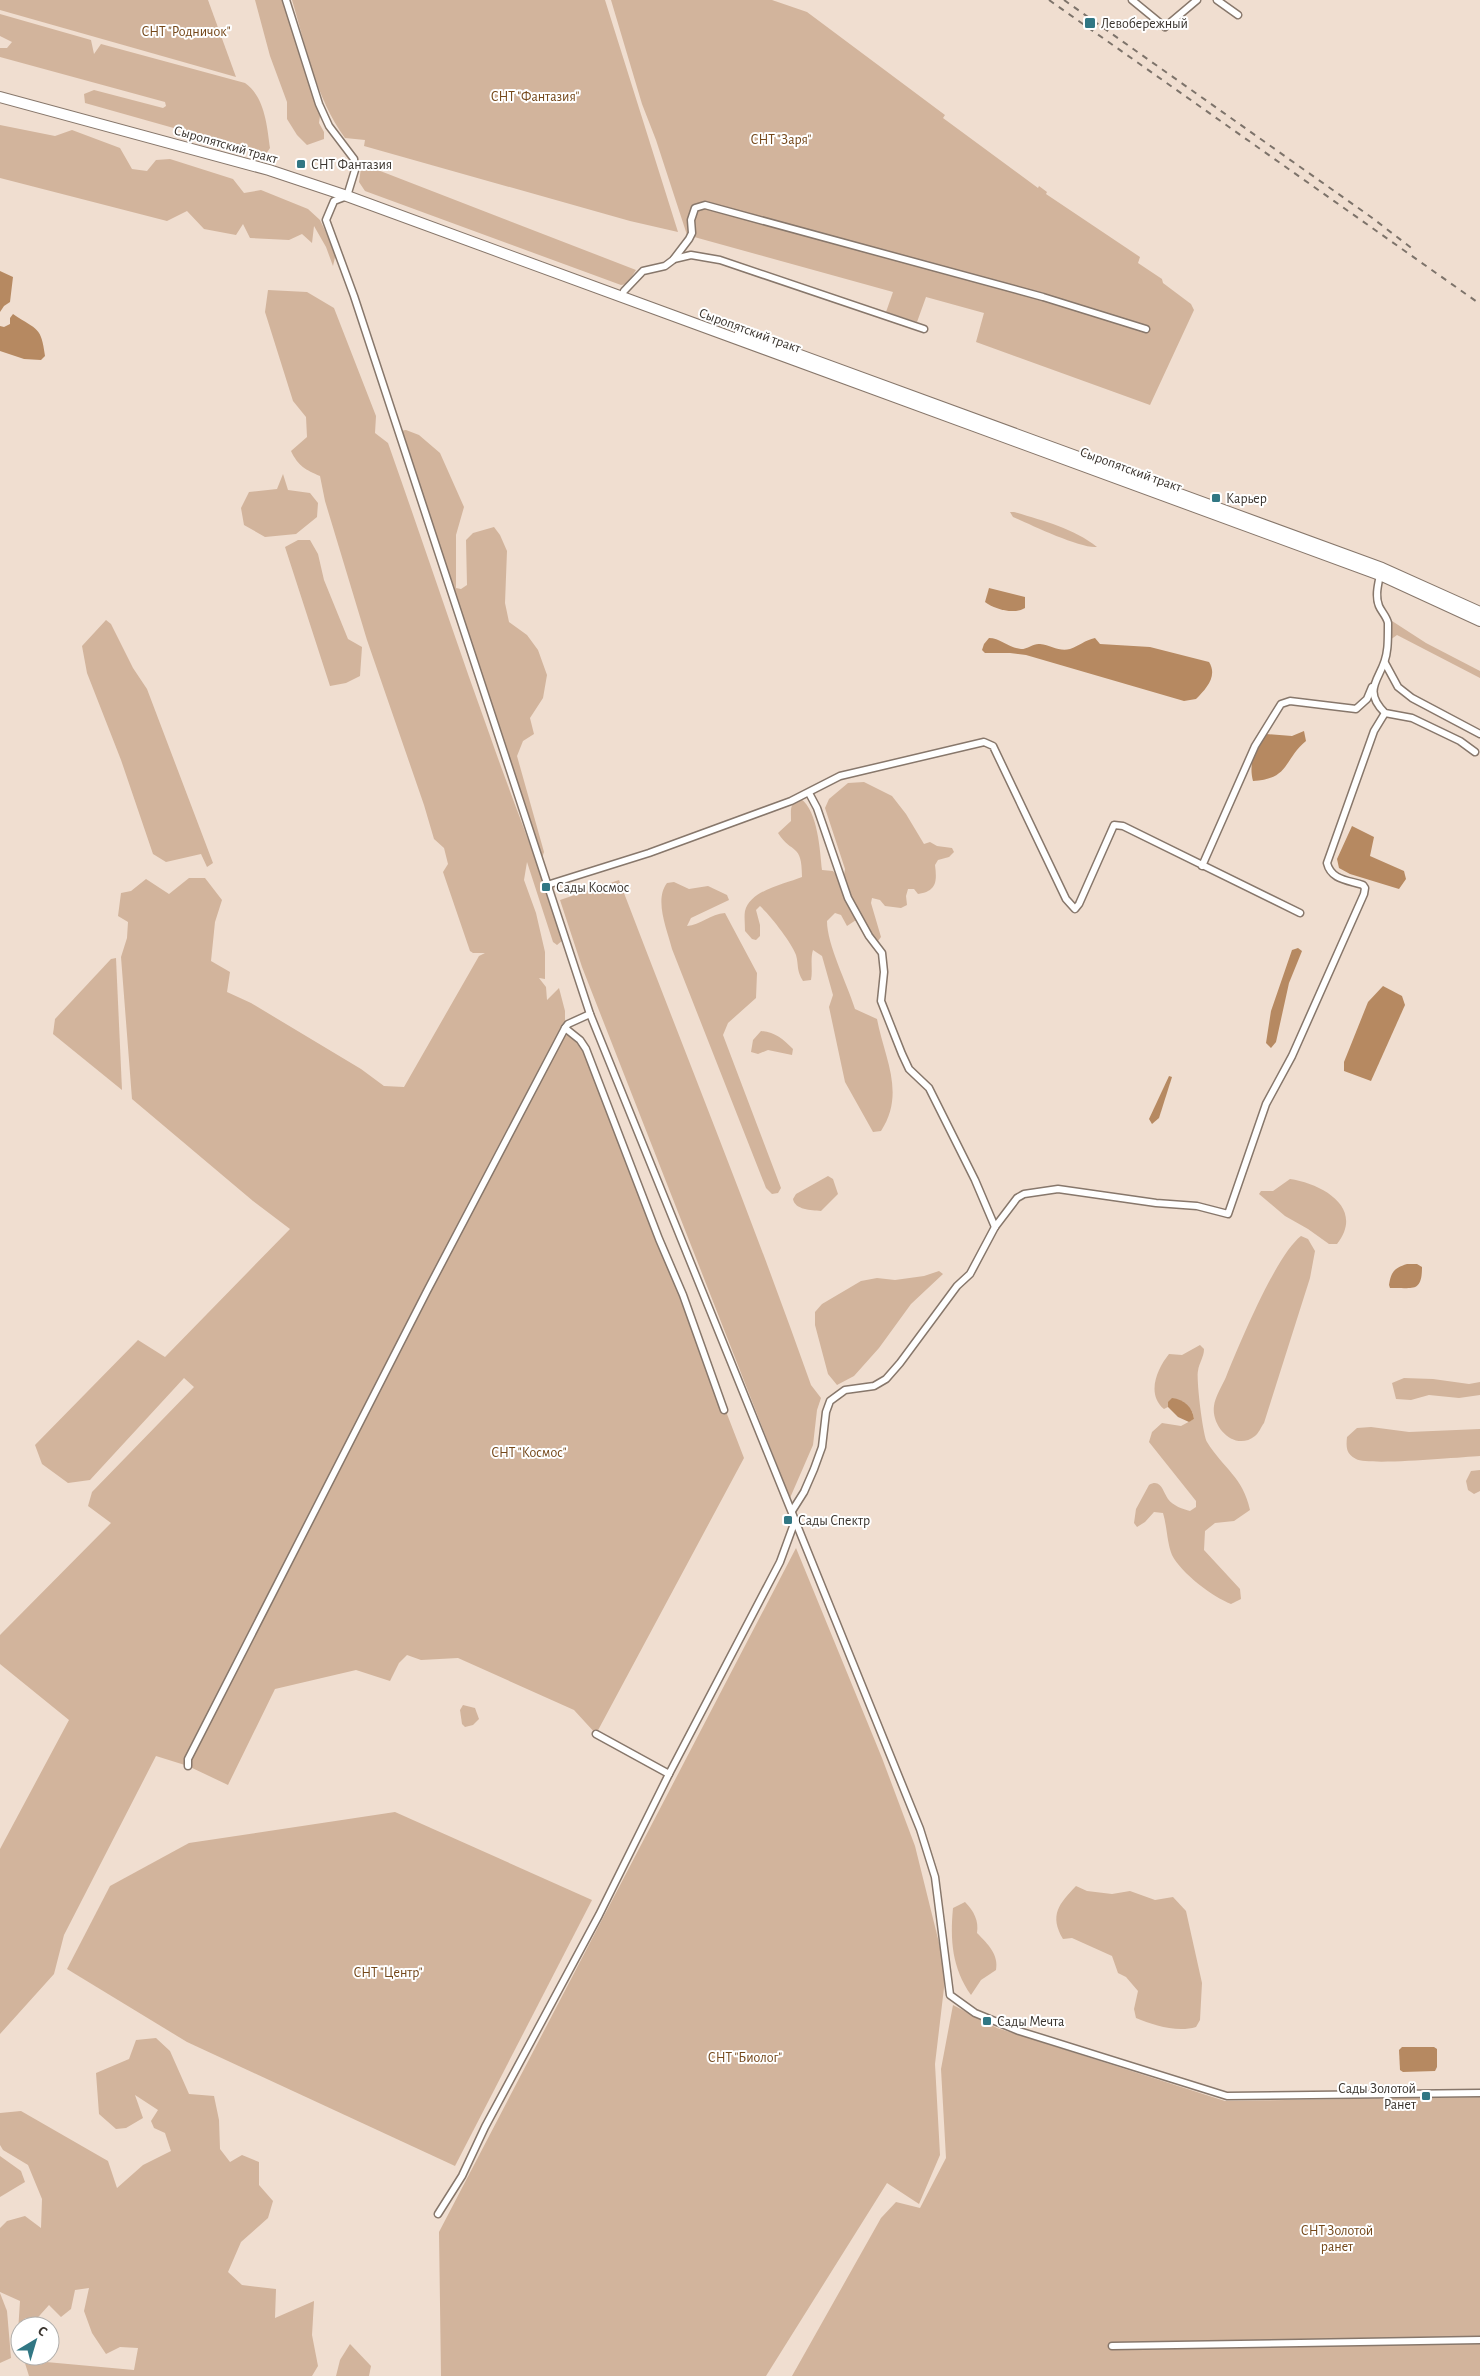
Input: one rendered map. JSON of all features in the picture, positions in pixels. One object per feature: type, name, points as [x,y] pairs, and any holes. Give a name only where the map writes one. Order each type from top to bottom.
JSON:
[{"type":"main road","name":"Сыропятский тракт","points":[[0,91],[270,164],[1380,575],[1480,621]]},
{"type":"main road","name":"Сыропятский тракт","points":[[0,97],[348,193],[624,291],[1382,568],[1480,612]]},
{"type":"street","points":[[286,0],[319,104],[329,126],[354,160],[355,170],[348,193],[334,201],[326,220],[354,296],[547,885],[590,1014],[891,1752],[920,1829],[935,1877],[950,1995],[975,2013],[1019,2032],[1227,2096],[1480,2093]]},
{"type":"street","points":[[1132,0],[1165,27],[1197,0]]},
{"type":"street","points":[[1217,0],[1238,16]]},
{"type":"street","points":[[624,291],[642,271],[665,266],[673,260],[690,239],[694,208],[705,205],[1025,292],[1146,329]]},
{"type":"street","points":[[673,260],[691,255],[720,260],[924,329]]},
{"type":"street","points":[[1202,866],[1255,746],[1281,704],[1290,701],[1356,709],[1367,699],[1385,663],[1388,650],[1388,623],[1378,604],[1377,593],[1380,575]]},
{"type":"street","points":[[1385,663],[1398,687],[1412,698],[1480,734]]},
{"type":"street","points":[[1372,688],[1375,699],[1385,713],[1406,716],[1460,742],[1475,752]]},
{"type":"street","points":[[792,1511],[804,1492],[817,1462],[822,1447],[826,1412],[830,1401],[845,1390],[874,1386],[886,1379],[957,1286],[970,1274],[995,1227],[1017,1198],[1024,1194],[1042,1190],[1058,1189],[1156,1203],[1197,1206],[1228,1214],[1266,1104],[1292,1056],[1364,894],[1365,888],[1363,885],[1338,878],[1329,871],[1327,863],[1374,731],[1385,713]]},
{"type":"street","points":[[547,885],[649,852],[791,801],[840,776],[988,742],[993,746],[1066,899],[1074,909],[1079,904],[1114,825],[1123,826],[1300,913]]},
{"type":"street","points":[[809,792],[817,808],[848,898],[863,926],[882,953],[884,972],[881,1001],[902,1054],[909,1069],[929,1088],[975,1180],[995,1227]]},
{"type":"street","points":[[188,1766],[188,1759],[386,1370],[568,1024],[590,1014]]},
{"type":"street","points":[[566,1028],[580,1040],[586,1049],[659,1239],[683,1295],[724,1410]]},
{"type":"street","points":[[438,2214],[462,2176],[485,2127],[599,1915],[669,1774],[780,1562],[796,1521]]},
{"type":"street","points":[[596,1734],[669,1774]]},
{"type":"street","points":[[1112,2346],[1480,2340]]},
{"type":"green space","name":"СНТ \"Родничок\"","points":[[0,0],[208,0],[236,77],[0,10]]},
{"type":"green space","points":[[255,0],[283,0],[320,116],[319,123],[324,132],[324,139],[307,145],[297,135],[287,119],[287,102],[270,56]]},
{"type":"green space","name":"СНТ \"Фантазия\"","points":[[292,0],[605,0],[678,232],[630,221],[364,146],[365,140],[345,138],[335,123],[319,89]]},
{"type":"green space","name":"СНТ \"Заря\"","points":[[611,0],[772,0],[807,12],[945,115],[943,118],[1038,188],[1039,186],[1047,192],[1046,194],[1140,257],[1138,263],[1162,279],[1163,283],[1191,304],[1194,310],[1150,405],[976,342],[984,313],[926,297],[917,322],[886,312],[893,292],[687,235],[656,140],[642,104]]},
{"type":"green space","points":[[0,14],[91,40],[94,54],[101,44],[245,83],[252,89],[261,104],[270,148],[266,154],[85,103],[84,94],[94,90],[163,108],[166,106],[165,102],[0,57],[0,48],[7,48],[12,42],[0,36]]},
{"type":"green space","points":[[0,125],[55,136],[72,130],[120,148],[132,169],[147,171],[156,160],[170,159],[233,179],[244,193],[261,190],[308,209],[320,220],[336,253],[333,266],[326,247],[314,226],[312,243],[302,234],[289,240],[250,238],[243,224],[236,235],[204,229],[187,211],[167,221],[0,178]]},
{"type":"green space","points":[[362,161],[370,167],[636,270],[627,284],[621,285],[365,191],[359,182]]},
{"type":"green space","name":"СНТ \"Космос\"","points":[[268,290],[307,292],[334,308],[376,416],[375,433],[388,443],[563,940],[557,945],[553,942],[527,862],[524,880],[536,913],[545,952],[545,979],[539,978],[546,987],[547,1000],[559,988],[565,1011],[565,1028],[586,1049],[744,1458],[596,1734],[574,1710],[458,1658],[421,1660],[407,1655],[399,1663],[390,1681],[356,1670],[275,1689],[228,1785],[188,1766],[156,1756],[64,1935],[54,1974],[0,2034],[0,1849],[69,1720],[0,1664],[0,1635],[111,1523],[88,1506],[92,1492],[194,1387],[184,1378],[90,1480],[68,1483],[42,1464],[35,1445],[138,1340],[165,1357],[290,1229],[253,1201],[132,1099],[121,957],[127,938],[128,922],[118,916],[121,893],[131,891],[146,879],[169,894],[189,878],[205,878],[222,900],[215,922],[211,961],[230,972],[227,992],[251,1003],[361,1069],[384,1086],[404,1087],[479,956],[485,953],[473,953],[470,951],[443,872],[448,864],[444,848],[434,839],[367,640],[325,501],[320,476],[303,467],[291,451],[307,437],[306,417],[293,401],[265,312]]},
{"type":"green space","points":[[406,430],[419,435],[440,453],[464,507],[456,535],[456,588],[461,589],[467,585],[466,540],[473,533],[494,527],[507,551],[505,603],[509,622],[527,635],[538,650],[547,675],[543,698],[530,718],[534,734],[523,741],[517,756],[544,852],[541,861],[399,431]]},
{"type":"green space","points":[[283,474],[288,490],[310,493],[318,503],[317,517],[296,534],[265,537],[244,525],[241,508],[249,492],[277,489]]},
{"type":"green space","points":[[1010,512],[1068,530],[1097,547],[1090,547],[1056,536],[1013,517]]},
{"type":"green space","points":[[298,540],[310,540],[318,554],[324,580],[348,639],[362,647],[360,676],[346,683],[330,686],[285,547]]},
{"type":"green space","points":[[106,620],[111,624],[133,668],[147,689],[213,863],[207,867],[201,854],[166,862],[153,854],[121,760],[87,673],[82,646]]},
{"type":"green space","points":[[1392,621],[1426,643],[1480,671],[1480,678],[1397,635],[1390,640],[1390,622]]},
{"type":"green space","points":[[864,782],[892,796],[906,814],[924,844],[930,842],[937,846],[952,848],[954,852],[949,857],[938,860],[935,865],[936,880],[932,888],[918,894],[914,889],[908,889],[906,896],[907,905],[901,908],[885,906],[880,900],[872,898],[871,903],[881,937],[878,941],[874,938],[863,919],[856,920],[847,926],[841,915],[835,913],[827,921],[830,941],[855,1009],[877,1019],[888,1061],[893,1089],[892,1103],[881,1131],[873,1132],[845,1082],[829,1007],[833,995],[822,956],[813,950],[811,980],[803,981],[799,974],[794,950],[780,929],[760,906],[756,910],[760,925],[760,936],[756,940],[752,939],[745,931],[745,911],[748,904],[754,898],[769,889],[802,877],[802,866],[798,853],[778,833],[791,821],[792,807],[794,803],[801,799],[807,805],[815,822],[822,870],[833,871],[838,877],[844,875],[845,869],[825,808],[829,799],[848,783]]},
{"type":"green space","points":[[619,880],[741,1195],[811,1385],[821,1398],[817,1410],[813,1445],[790,1498],[582,967],[560,900]]},
{"type":"green space","points":[[674,882],[689,889],[708,886],[727,895],[729,900],[691,918],[687,926],[725,913],[757,973],[756,998],[728,1023],[723,1035],[781,1188],[778,1193],[772,1194],[766,1188],[672,949],[663,915],[662,898],[663,890],[667,883]]},
{"type":"green space","points":[[116,958],[122,1090],[53,1034],[55,1019],[111,959]]},
{"type":"green space","points":[[761,1031],[775,1034],[782,1039],[793,1049],[792,1055],[768,1050],[758,1054],[751,1052],[753,1040]]},
{"type":"green space","points":[[828,1176],[833,1179],[838,1194],[821,1211],[804,1209],[794,1203],[793,1199],[796,1194]]},
{"type":"green space","points":[[1290,1179],[1315,1186],[1327,1192],[1343,1209],[1346,1219],[1344,1231],[1337,1244],[1329,1244],[1285,1216],[1259,1194],[1261,1191],[1273,1191]]},
{"type":"green space","points":[[1301,1236],[1308,1239],[1315,1251],[1310,1278],[1264,1423],[1256,1435],[1247,1440],[1232,1439],[1220,1429],[1216,1422],[1214,1406],[1216,1399],[1259,1302],[1291,1246]]},
{"type":"green space","points":[[939,1271],[943,1274],[911,1304],[879,1348],[854,1376],[837,1385],[828,1374],[815,1325],[815,1312],[822,1304],[861,1281],[877,1278],[895,1280],[924,1276]]},
{"type":"green space","points":[[1200,1345],[1204,1349],[1198,1371],[1198,1385],[1205,1438],[1243,1489],[1250,1510],[1234,1521],[1215,1523],[1205,1531],[1204,1550],[1240,1589],[1241,1599],[1231,1604],[1198,1584],[1176,1562],[1170,1550],[1163,1513],[1154,1512],[1145,1522],[1137,1527],[1134,1523],[1136,1509],[1149,1485],[1153,1483],[1159,1485],[1168,1499],[1175,1505],[1190,1511],[1196,1507],[1196,1501],[1149,1442],[1152,1432],[1162,1423],[1181,1426],[1194,1419],[1191,1410],[1185,1406],[1168,1402],[1168,1407],[1164,1409],[1156,1396],[1155,1382],[1157,1374],[1169,1354],[1182,1355]]},
{"type":"green space","points":[[1404,1378],[1433,1379],[1469,1384],[1480,1382],[1480,1395],[1459,1398],[1429,1395],[1411,1400],[1396,1399],[1392,1383]]},
{"type":"green space","points":[[1371,1427],[1409,1432],[1480,1429],[1480,1456],[1378,1462],[1356,1459],[1347,1450],[1347,1437],[1357,1428]]},
{"type":"green space","points":[[1480,1470],[1480,1491],[1474,1494],[1468,1490],[1466,1481],[1471,1471]]},
{"type":"green space","name":"СНТ \"Биолог\"","points":[[796,1548],[882,1758],[915,1846],[946,1971],[935,2064],[940,2155],[919,2204],[887,2183],[766,2376],[441,2376],[439,2232]]},
{"type":"green space","points":[[463,1705],[475,1708],[479,1719],[473,1725],[465,1727],[462,1724],[460,1710]]},
{"type":"green space","name":"СНТ \"Центр\"","points":[[395,1812],[592,1900],[455,2166],[187,2042],[67,1969],[110,1886],[189,1843]]},
{"type":"green space","points":[[1076,1886],[1087,1891],[1112,1894],[1130,1891],[1155,1900],[1173,1897],[1186,1911],[1202,1983],[1200,2020],[1196,2027],[1173,2029],[1157,2026],[1136,2018],[1134,2009],[1138,1991],[1126,1977],[1118,1973],[1112,1956],[1072,1938],[1063,1939],[1056,1916],[1061,1904]]},
{"type":"green space","points":[[965,1902],[975,1916],[977,1933],[992,1950],[996,1959],[996,1970],[981,1980],[971,1995],[956,1964],[952,1942],[953,1908]]},
{"type":"green space","name":"СНТ Золотой ранет","points":[[953,2005],[997,2028],[1225,2101],[1480,2097],[1480,2376],[792,2376],[881,2218],[896,2202],[920,2208],[946,2158],[941,2069]]},
{"type":"green space","points":[[156,2038],[170,2051],[189,2094],[214,2096],[219,2120],[220,2149],[230,2162],[242,2155],[259,2162],[259,2185],[273,2201],[268,2218],[241,2242],[228,2272],[242,2285],[276,2289],[275,2318],[314,2301],[312,2335],[318,2366],[312,2376],[29,2376],[26,2366],[60,2366],[60,2363],[134,2370],[138,2348],[120,2347],[106,2354],[92,2333],[84,2311],[89,2288],[75,2290],[71,2309],[61,2317],[49,2305],[39,2316],[19,2316],[20,2301],[0,2292],[0,2228],[7,2221],[25,2216],[41,2228],[42,2199],[28,2165],[3,2150],[0,2145],[0,2113],[21,2111],[108,2161],[117,2188],[143,2165],[171,2151],[165,2133],[154,2128],[151,2121],[158,2110],[135,2095],[143,2118],[126,2128],[116,2129],[99,2114],[96,2073],[129,2059],[136,2040]]},
{"type":"green space","points":[[0,2156],[21,2171],[25,2182],[0,2197]]},
{"type":"green space","points":[[0,2293],[7,2311],[10,2358],[0,2363]]},
{"type":"green space","points":[[350,2344],[371,2366],[369,2376],[336,2376],[340,2360]]},
{"type":"shaded area","points":[[0,271],[13,277],[10,302],[0,312]]},
{"type":"shaded area","points":[[13,314],[40,334],[45,356],[41,360],[24,359],[0,351],[0,326],[4,327],[10,324],[10,318]]},
{"type":"shaded area","points":[[989,588],[1025,597],[1025,608],[1010,611],[989,605],[985,602]]},
{"type":"shaded area","points":[[989,638],[1021,649],[1038,644],[1066,650],[1095,638],[1100,644],[1150,647],[1209,662],[1212,672],[1210,682],[1196,699],[1184,701],[1026,655],[985,653],[982,650]]},
{"type":"shaded area","points":[[1304,731],[1306,741],[1280,772],[1274,777],[1253,781],[1252,762],[1266,734],[1292,736]]},
{"type":"shaded area","points":[[1352,826],[1374,837],[1370,856],[1404,871],[1406,879],[1399,889],[1350,874],[1339,868],[1337,859]]},
{"type":"shaded area","points":[[1298,948],[1302,951],[1289,983],[1276,1042],[1271,1048],[1266,1043],[1271,1011],[1292,950]]},
{"type":"shaded area","points":[[1383,986],[1402,996],[1405,1005],[1371,1081],[1344,1071],[1344,1062],[1368,1002]]},
{"type":"shaded area","points":[[1169,1076],[1172,1077],[1159,1118],[1152,1124],[1149,1119]]},
{"type":"shaded area","points":[[1407,1264],[1417,1264],[1422,1267],[1422,1276],[1418,1285],[1410,1288],[1390,1288],[1389,1285],[1394,1271]]},
{"type":"shaded area","points":[[1172,1398],[1180,1400],[1187,1405],[1192,1411],[1194,1419],[1189,1422],[1178,1417],[1168,1407],[1168,1402]]},
{"type":"shaded area","points":[[1402,2047],[1434,2047],[1437,2049],[1437,2067],[1435,2071],[1403,2072],[1400,2070],[1399,2050]]},
{"type":"railway","points":[[1049,0],[1480,304]]},
{"type":"railway","points":[[1064,0],[1371,217],[1414,250]]},
{"type":"place","name":"Левобережный","points":[[1090,23]]},
{"type":"place","name":"СНТ Фантазия","points":[[301,164]]},
{"type":"place","name":"Карьер","points":[[1216,498]]},
{"type":"place","name":"Сады Космос","points":[[546,887]]},
{"type":"place","name":"Сады Спектр","points":[[788,1520]]},
{"type":"place","name":"Сады Мечта","points":[[987,2021]]},
{"type":"place","name":"Сады Золотой Ранет","points":[[1426,2096]]}]
